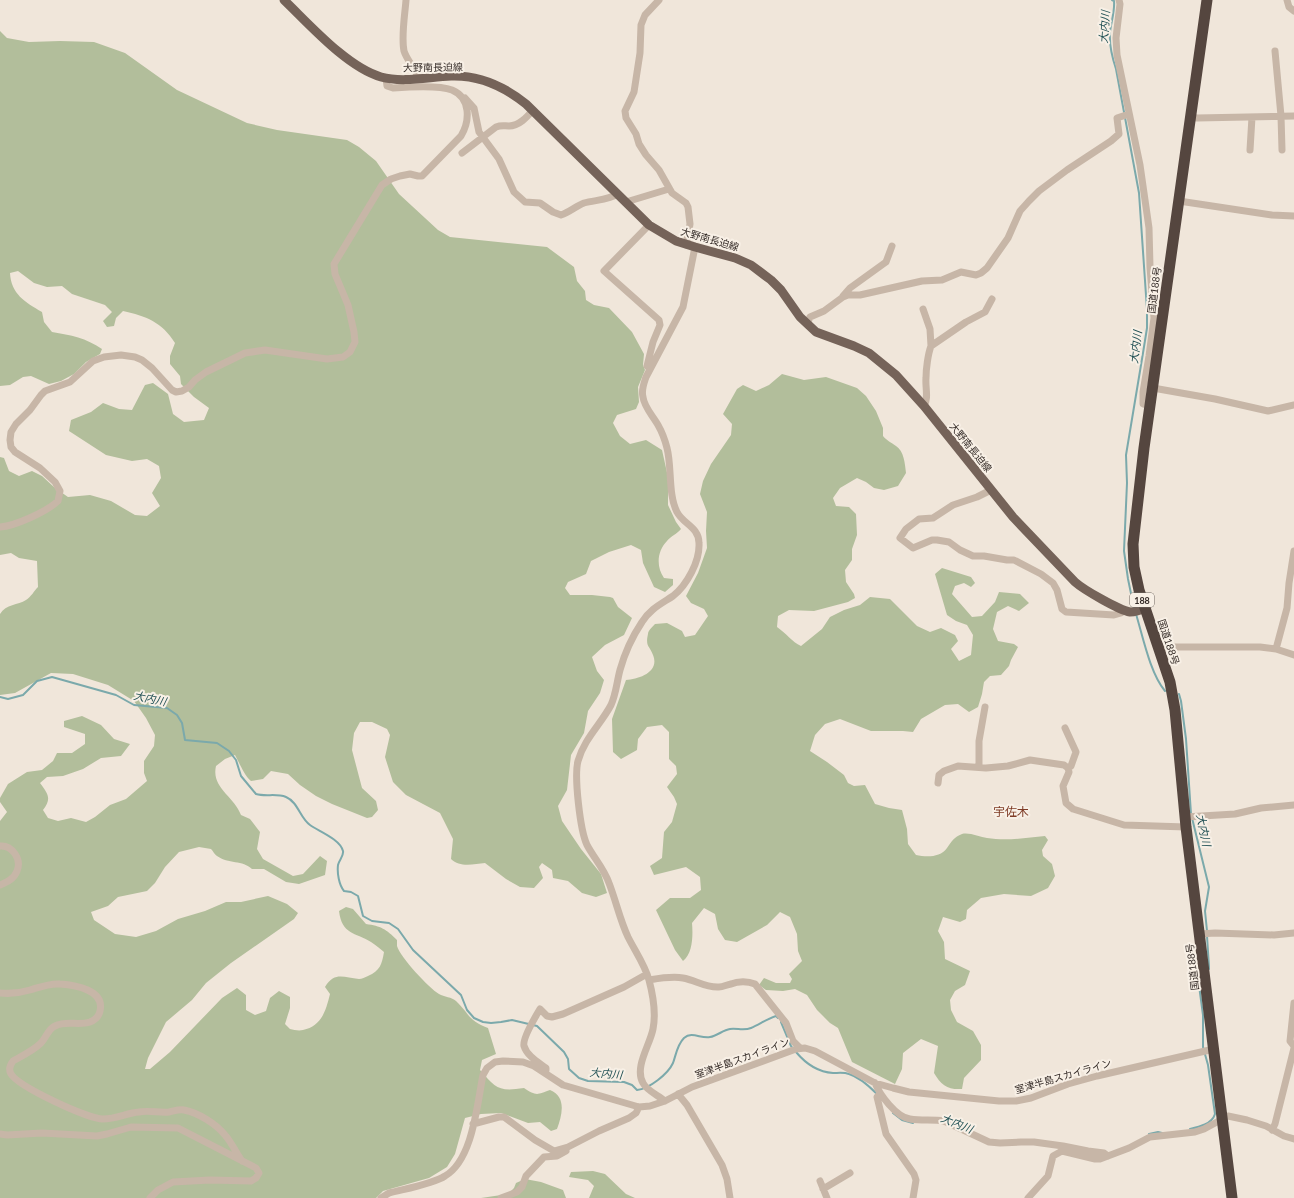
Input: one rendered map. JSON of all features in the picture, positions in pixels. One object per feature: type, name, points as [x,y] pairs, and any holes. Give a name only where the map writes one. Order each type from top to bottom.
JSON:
[{"type":"highway","name":"国道188号","points":[[1208,0],[1150,406],[1133,544],[1134,567],[1139,590],[1135,610],[1159,649],[1170,682],[1175,710],[1186,822],[1232,1198]]},
{"type":"main road","name":"大野南長迫線","points":[[284,0],[342,55],[368,72],[386,78],[396,79],[452,76],[476,78],[489,82],[514,94],[533,110],[649,225],[664,235],[690,246],[735,258],[751,265],[762,272],[781,290],[800,317],[816,332],[869,353],[896,374],[924,406],[1013,517],[1075,582],[1083,588],[1135,610]]},
{"type":"street","points":[[406,0],[404,49],[417,74],[418,79]]},
{"type":"street","points":[[659,0],[645,15],[641,25],[640,53],[634,92],[625,111],[626,118],[646,155],[660,170],[672,193],[686,203],[688,207],[690,246],[683,307],[650,369],[642,388],[642,395],[645,404],[658,424],[667,446],[670,458],[674,505],[677,513],[695,529],[700,543],[691,573],[680,590],[652,609],[636,631],[625,655],[616,693],[611,704],[584,746],[578,761],[576,772],[580,819],[586,843],[602,867],[610,884],[624,928],[648,977],[654,1015],[653,1029],[640,1072],[642,1082],[648,1090],[665,1100]]},
{"type":"street","points":[[1119,0],[1120,4],[1116,38],[1117,55],[1126,115],[1144,187],[1149,228],[1154,318],[1143,392],[1144,404],[1150,406]]},
{"type":"street","points":[[1117,28],[1125,0]]},
{"type":"street","points":[[1287,0],[1289,7],[1294,11]]},
{"type":"street","points":[[1275,51],[1282,116],[1282,150]]},
{"type":"street","points":[[0,527],[21,521],[45,510],[58,501],[60,491],[55,482],[31,462],[20,457],[11,447],[11,432],[16,424],[27,414],[45,391],[70,382],[93,361],[104,357],[121,355],[135,357],[147,364],[172,390],[176,392],[182,391],[189,387],[195,380],[206,372],[245,353],[265,350],[327,359],[343,357],[350,352],[355,342],[351,318],[348,305],[335,274],[334,264],[382,185],[400,176],[410,174],[422,176],[460,136],[465,129],[468,116],[467,107],[463,100],[452,90],[441,88],[393,88],[386,86],[386,78]]},
{"type":"street","points":[[459,96],[463,96],[474,108],[477,126],[499,158],[514,192],[525,202],[540,203],[553,212],[562,215],[585,203],[602,198],[609,198],[617,194]]},
{"type":"street","points":[[462,153],[484,138],[496,127],[501,125],[509,126],[521,122],[533,110]]},
{"type":"street","points":[[843,297],[848,295],[869,294],[922,281],[942,280],[962,272],[976,275],[981,273],[1002,248],[1020,211],[1029,201],[1039,191],[1067,170],[1111,141],[1119,134],[1117,118],[1126,115]]},
{"type":"street","points":[[1191,117],[1294,116]]},
{"type":"street","points":[[1250,150],[1252,117]]},
{"type":"street","points":[[626,202],[669,189]]},
{"type":"street","points":[[1179,201],[1294,216]]},
{"type":"street","points":[[649,225],[604,271],[659,320],[660,325],[648,360],[647,366],[650,369]]},
{"type":"street","points":[[807,324],[810,318],[824,311],[843,297],[850,288],[886,262],[892,246]]},
{"type":"street","points":[[931,346],[966,322],[985,312],[992,300]]},
{"type":"street","points":[[923,309],[930,329],[931,346],[926,375],[927,401],[924,406]]},
{"type":"street","points":[[1153,388],[1215,399],[1268,411],[1294,405]]},
{"type":"street","points":[[991,490],[982,495],[953,505],[933,518],[919,519],[906,529],[900,538],[912,548],[932,540],[937,540],[949,542],[960,550],[973,556],[1014,560],[1042,574],[1053,583],[1057,590],[1062,609],[1066,612],[1114,615],[1135,610]]},
{"type":"street","points":[[1276,649],[1287,608],[1294,551]]},
{"type":"street","points":[[1159,649],[1168,647],[1214,646],[1276,649],[1294,656]]},
{"type":"street","points":[[979,767],[979,741],[986,707]]},
{"type":"street","points":[[1065,728],[1076,752],[1071,766],[1068,768],[1069,772],[1063,786],[1066,803],[1073,809],[1114,823],[1124,825],[1186,822],[1236,814],[1261,808],[1294,805]]},
{"type":"street","points":[[938,783],[939,775],[944,771],[958,766],[1008,766],[1030,760],[1064,765],[1068,768]]},
{"type":"street","points":[[0,846],[9,848],[15,853],[19,862],[18,871],[14,876],[0,885]]},
{"type":"street","points":[[1200,934],[1215,933],[1274,935],[1294,933]]},
{"type":"street","points":[[546,1073],[546,1068],[533,1059],[524,1046],[524,1039],[540,1009],[547,1016],[552,1017],[563,1014],[648,977],[673,976],[718,988],[732,983],[742,982],[755,984],[786,1024],[793,1041],[800,1048]]},
{"type":"street","points":[[0,993],[12,994],[47,985],[60,984],[84,989],[96,994],[100,1000],[100,1012],[91,1022],[79,1024],[64,1022],[52,1027],[41,1043],[13,1061],[9,1069],[10,1074],[20,1083],[37,1093],[95,1118],[117,1118],[139,1112],[169,1112],[183,1110],[196,1114],[214,1124],[225,1135],[242,1161]]},
{"type":"street","points":[[1272,1130],[1275,1124],[1294,1047],[1290,1041],[1294,1003]]},
{"type":"street","name":"室津半島スカイライン","points":[[381,1198],[389,1193],[445,1177],[457,1167],[465,1154],[483,1075],[494,1062],[504,1060],[523,1062],[534,1066],[563,1085],[639,1107],[650,1106],[692,1087],[800,1048],[815,1051],[875,1082],[909,1092],[999,1101],[1016,1101],[1031,1098],[1068,1084],[1097,1076],[1214,1048]]},
{"type":"street","points":[[875,1082],[886,1134],[914,1174],[916,1180],[913,1198]]},
{"type":"street","points":[[678,1094],[687,1105],[722,1165],[727,1179],[730,1198]]},
{"type":"street","points":[[878,1094],[901,1116],[908,1119],[944,1121],[989,1142],[1000,1144],[1034,1142],[1063,1148],[1104,1153],[1108,1156],[1129,1148],[1150,1137],[1195,1132],[1204,1129],[1228,1116],[1247,1120],[1294,1139]]},
{"type":"street","points":[[473,1124],[499,1117],[504,1118],[552,1150],[558,1151],[629,1118],[636,1113],[639,1107]]},
{"type":"street","points":[[0,1134],[42,1133],[97,1136],[131,1127],[178,1128],[256,1168],[259,1173],[256,1178],[251,1181],[210,1180],[173,1182],[158,1190],[150,1198]]},
{"type":"street","points":[[501,1198],[517,1192],[522,1187],[526,1176],[544,1157],[557,1156],[565,1152],[568,1147]]},
{"type":"street","points":[[1028,1198],[1048,1176],[1054,1156],[1063,1148]]},
{"type":"street","points":[[823,1189],[850,1173]]},
{"type":"street","points":[[820,1181],[826,1198]]},
{"type":"green space","points":[[0,31],[7,38],[29,42],[94,42],[125,53],[177,90],[247,123],[277,130],[347,140],[359,147],[376,161],[399,194],[438,230],[450,237],[547,247],[574,267],[577,281],[585,291],[586,300],[594,305],[609,308],[632,332],[644,354],[643,365],[645,370],[638,387],[639,402],[636,409],[617,415],[613,423],[620,436],[630,444],[646,440],[662,450],[668,477],[668,505],[681,529],[669,539],[661,549],[659,559],[661,574],[664,578],[673,579],[673,585],[665,592],[654,587],[643,563],[641,550],[631,545],[609,552],[591,561],[586,574],[568,582],[565,588],[570,595],[592,595],[613,598],[618,607],[632,618],[624,635],[605,645],[592,657],[597,671],[604,680],[600,693],[588,711],[584,733],[571,755],[567,790],[558,806],[562,821],[581,849],[601,874],[607,893],[596,897],[582,893],[568,881],[553,878],[552,870],[542,863],[539,867],[543,878],[534,888],[520,887],[506,879],[485,863],[467,865],[455,862],[451,859],[453,839],[440,813],[406,795],[393,782],[385,757],[390,735],[387,729],[372,722],[360,722],[354,733],[352,750],[362,788],[376,801],[378,810],[372,817],[367,818],[316,796],[300,785],[288,774],[271,771],[263,779],[251,781],[244,773],[235,755],[225,759],[216,766],[215,774],[224,792],[238,808],[241,815],[250,819],[260,832],[257,849],[263,859],[293,876],[303,874],[320,856],[327,861],[325,875],[299,884],[286,882],[264,869],[252,869],[244,864],[221,858],[211,849],[199,847],[179,852],[165,867],[155,883],[147,891],[118,897],[108,906],[91,912],[94,920],[115,934],[136,937],[156,931],[178,919],[205,911],[226,902],[241,902],[268,896],[287,904],[298,913],[294,919],[231,963],[206,983],[192,1000],[166,1022],[148,1058],[145,1069],[150,1069],[170,1052],[222,998],[237,988],[246,995],[246,1010],[255,1015],[266,1011],[270,998],[279,991],[290,997],[290,1008],[285,1024],[290,1029],[301,1030],[315,1025],[319,1021],[327,1006],[330,994],[325,987],[332,979],[336,977],[364,978],[375,972],[380,967],[382,960],[384,952],[371,942],[350,932],[343,925],[339,911],[346,907],[353,909],[366,924],[380,927],[390,933],[397,940],[397,946],[403,957],[415,972],[434,991],[454,1000],[472,1019],[488,1028],[496,1054],[482,1060],[480,1070],[494,1085],[503,1089],[524,1088],[537,1094],[550,1090],[559,1097],[562,1107],[557,1129],[551,1131],[540,1122],[528,1123],[501,1113],[481,1114],[465,1118],[455,1154],[447,1167],[429,1178],[383,1191],[376,1198],[0,1198],[0,821],[7,812],[0,802],[0,798],[8,784],[27,772],[42,770],[53,761],[57,753],[72,753],[85,744],[85,734],[64,727],[64,721],[82,716],[101,725],[114,739],[130,744],[121,756],[101,758],[83,769],[63,776],[47,777],[40,783],[48,796],[46,806],[43,810],[48,818],[58,821],[71,818],[86,822],[110,805],[126,799],[147,781],[144,773],[144,761],[154,746],[155,735],[146,718],[134,701],[108,685],[73,674],[51,673],[15,693],[0,695],[0,614],[5,608],[28,599],[38,587],[37,561],[19,558],[11,553],[0,555],[0,457],[4,458],[9,471],[19,476],[32,471],[42,476],[68,497],[90,495],[111,501],[135,515],[147,516],[160,506],[152,493],[161,478],[159,466],[147,459],[132,461],[106,455],[69,431],[71,420],[91,412],[103,403],[119,409],[132,410],[145,385],[153,383],[168,394],[173,414],[184,422],[204,420],[209,408],[194,397],[181,384],[180,376],[170,364],[170,356],[175,343],[159,325],[139,315],[123,311],[116,318],[114,326],[107,327],[103,321],[112,312],[105,305],[72,294],[62,286],[47,287],[34,283],[18,271],[10,273],[13,287],[20,297],[42,312],[44,322],[52,332],[66,334],[90,342],[102,349],[100,354],[86,362],[74,374],[61,381],[49,384],[31,376],[23,377],[10,385],[0,386]]},
{"type":"green space","points":[[782,374],[804,380],[826,377],[857,388],[866,396],[876,411],[883,428],[883,436],[901,451],[904,458],[906,473],[898,486],[884,490],[874,488],[857,478],[840,488],[833,498],[836,506],[849,507],[856,514],[857,535],[852,549],[852,560],[845,570],[846,582],[855,598],[848,602],[814,611],[789,610],[778,616],[777,627],[801,646],[822,629],[830,617],[844,610],[860,605],[870,597],[890,599],[917,626],[930,632],[941,628],[955,635],[958,641],[951,649],[959,661],[971,655],[973,635],[967,625],[956,621],[947,615],[935,574],[942,568],[971,577],[975,583],[971,587],[964,583],[955,586],[952,594],[972,617],[982,616],[995,602],[999,592],[1020,594],[1029,603],[1019,611],[1008,606],[997,612],[993,629],[998,641],[1014,644],[1018,647],[1009,666],[1001,675],[990,676],[984,682],[978,707],[969,712],[958,704],[945,705],[921,719],[913,732],[871,731],[840,719],[825,724],[815,735],[810,751],[844,775],[848,783],[854,786],[865,785],[875,804],[902,810],[907,829],[908,844],[916,855],[928,856],[941,854],[955,838],[962,834],[1001,839],[1045,836],[1048,840],[1042,850],[1043,856],[1052,864],[1055,876],[1048,888],[1031,896],[1004,894],[981,898],[967,910],[966,919],[960,922],[943,917],[938,931],[944,942],[945,959],[970,971],[965,985],[955,991],[950,1000],[951,1010],[957,1022],[973,1031],[981,1045],[981,1060],[964,1078],[962,1089],[953,1089],[945,1086],[939,1081],[934,1073],[938,1046],[921,1039],[903,1053],[902,1069],[895,1084],[852,1062],[838,1028],[830,1023],[817,1010],[807,995],[795,989],[783,991],[766,990],[759,985],[764,978],[776,983],[790,983],[792,979],[789,974],[802,961],[798,951],[797,934],[790,917],[780,912],[767,925],[737,942],[725,940],[718,929],[715,914],[704,908],[692,923],[691,949],[683,961],[675,950],[656,910],[670,898],[690,898],[701,890],[700,877],[686,867],[654,875],[650,866],[662,858],[664,832],[672,822],[677,804],[667,787],[677,774],[676,766],[669,759],[669,732],[662,725],[647,727],[638,739],[637,750],[621,759],[613,752],[612,719],[626,680],[647,674],[654,666],[653,655],[647,642],[649,630],[655,624],[667,623],[682,631],[685,637],[695,635],[708,616],[704,609],[691,603],[686,596],[698,573],[707,548],[707,512],[700,494],[703,481],[711,464],[731,435],[732,424],[723,414],[737,389],[743,385],[756,391],[769,385]]},
{"type":"green space","points":[[593,1171],[605,1174],[626,1194],[635,1198],[589,1198],[594,1186],[588,1180],[569,1177],[571,1172]]},
{"type":"green space","points":[[525,1179],[541,1182],[563,1190],[566,1198],[481,1198],[508,1194],[514,1188],[516,1183]]},
{"type":"waterway","name":"大内川","points":[[1112,0],[1114,1],[1114,5],[1110,32],[1110,46],[1116,69],[1139,193],[1147,310],[1147,328],[1126,455],[1127,483],[1124,551],[1134,608]]},
{"type":"waterway","name":"大内川","points":[[1136,614],[1151,665],[1155,675],[1165,691]]},
{"type":"waterway","name":"大内川","points":[[0,697],[8,699],[23,695],[37,681],[52,677],[116,695],[134,705],[167,708],[177,715],[182,723],[185,740],[217,743],[229,751],[236,760],[241,776],[256,794],[282,796],[290,799],[310,825],[338,843],[343,851],[338,865],[338,875],[342,888],[344,891],[351,892],[358,896],[363,916],[372,921],[389,923],[398,929],[413,950],[461,995],[467,1010],[474,1018],[483,1022],[491,1023],[512,1020],[537,1026],[564,1052],[568,1059],[569,1069],[579,1078],[588,1081],[624,1082],[632,1085],[637,1090],[642,1089],[658,1080],[667,1072],[673,1063],[680,1044],[687,1036],[693,1035],[710,1037],[730,1029],[748,1029],[776,1016],[778,1018]]},
{"type":"waterway","name":"大内川","points":[[1179,694],[1186,739],[1191,814]]},
{"type":"waterway","name":"大内川","points":[[1192,818],[1209,887],[1205,911],[1207,931]]},
{"type":"waterway","name":"大内川","points":[[1207,936],[1209,969]]},
{"type":"waterway","name":"大内川","points":[[1190,1129],[1208,1123],[1215,1114],[1208,1065],[1203,1047],[1203,1015],[1198,978]]},
{"type":"waterway","name":"大内川","points":[[781,1022],[793,1049]]},
{"type":"waterway","name":"大内川","points":[[796,1052],[808,1064],[817,1069],[827,1072],[853,1075],[864,1082],[877,1094]]},
{"type":"waterway","name":"大内川","points":[[893,1113],[902,1120],[913,1123]]},
{"type":"waterway","name":"大内川","points":[[1149,1134],[1158,1132],[1162,1133]]},
{"type":"district","name":"宇佐木","points":[[1011,811]]}]
